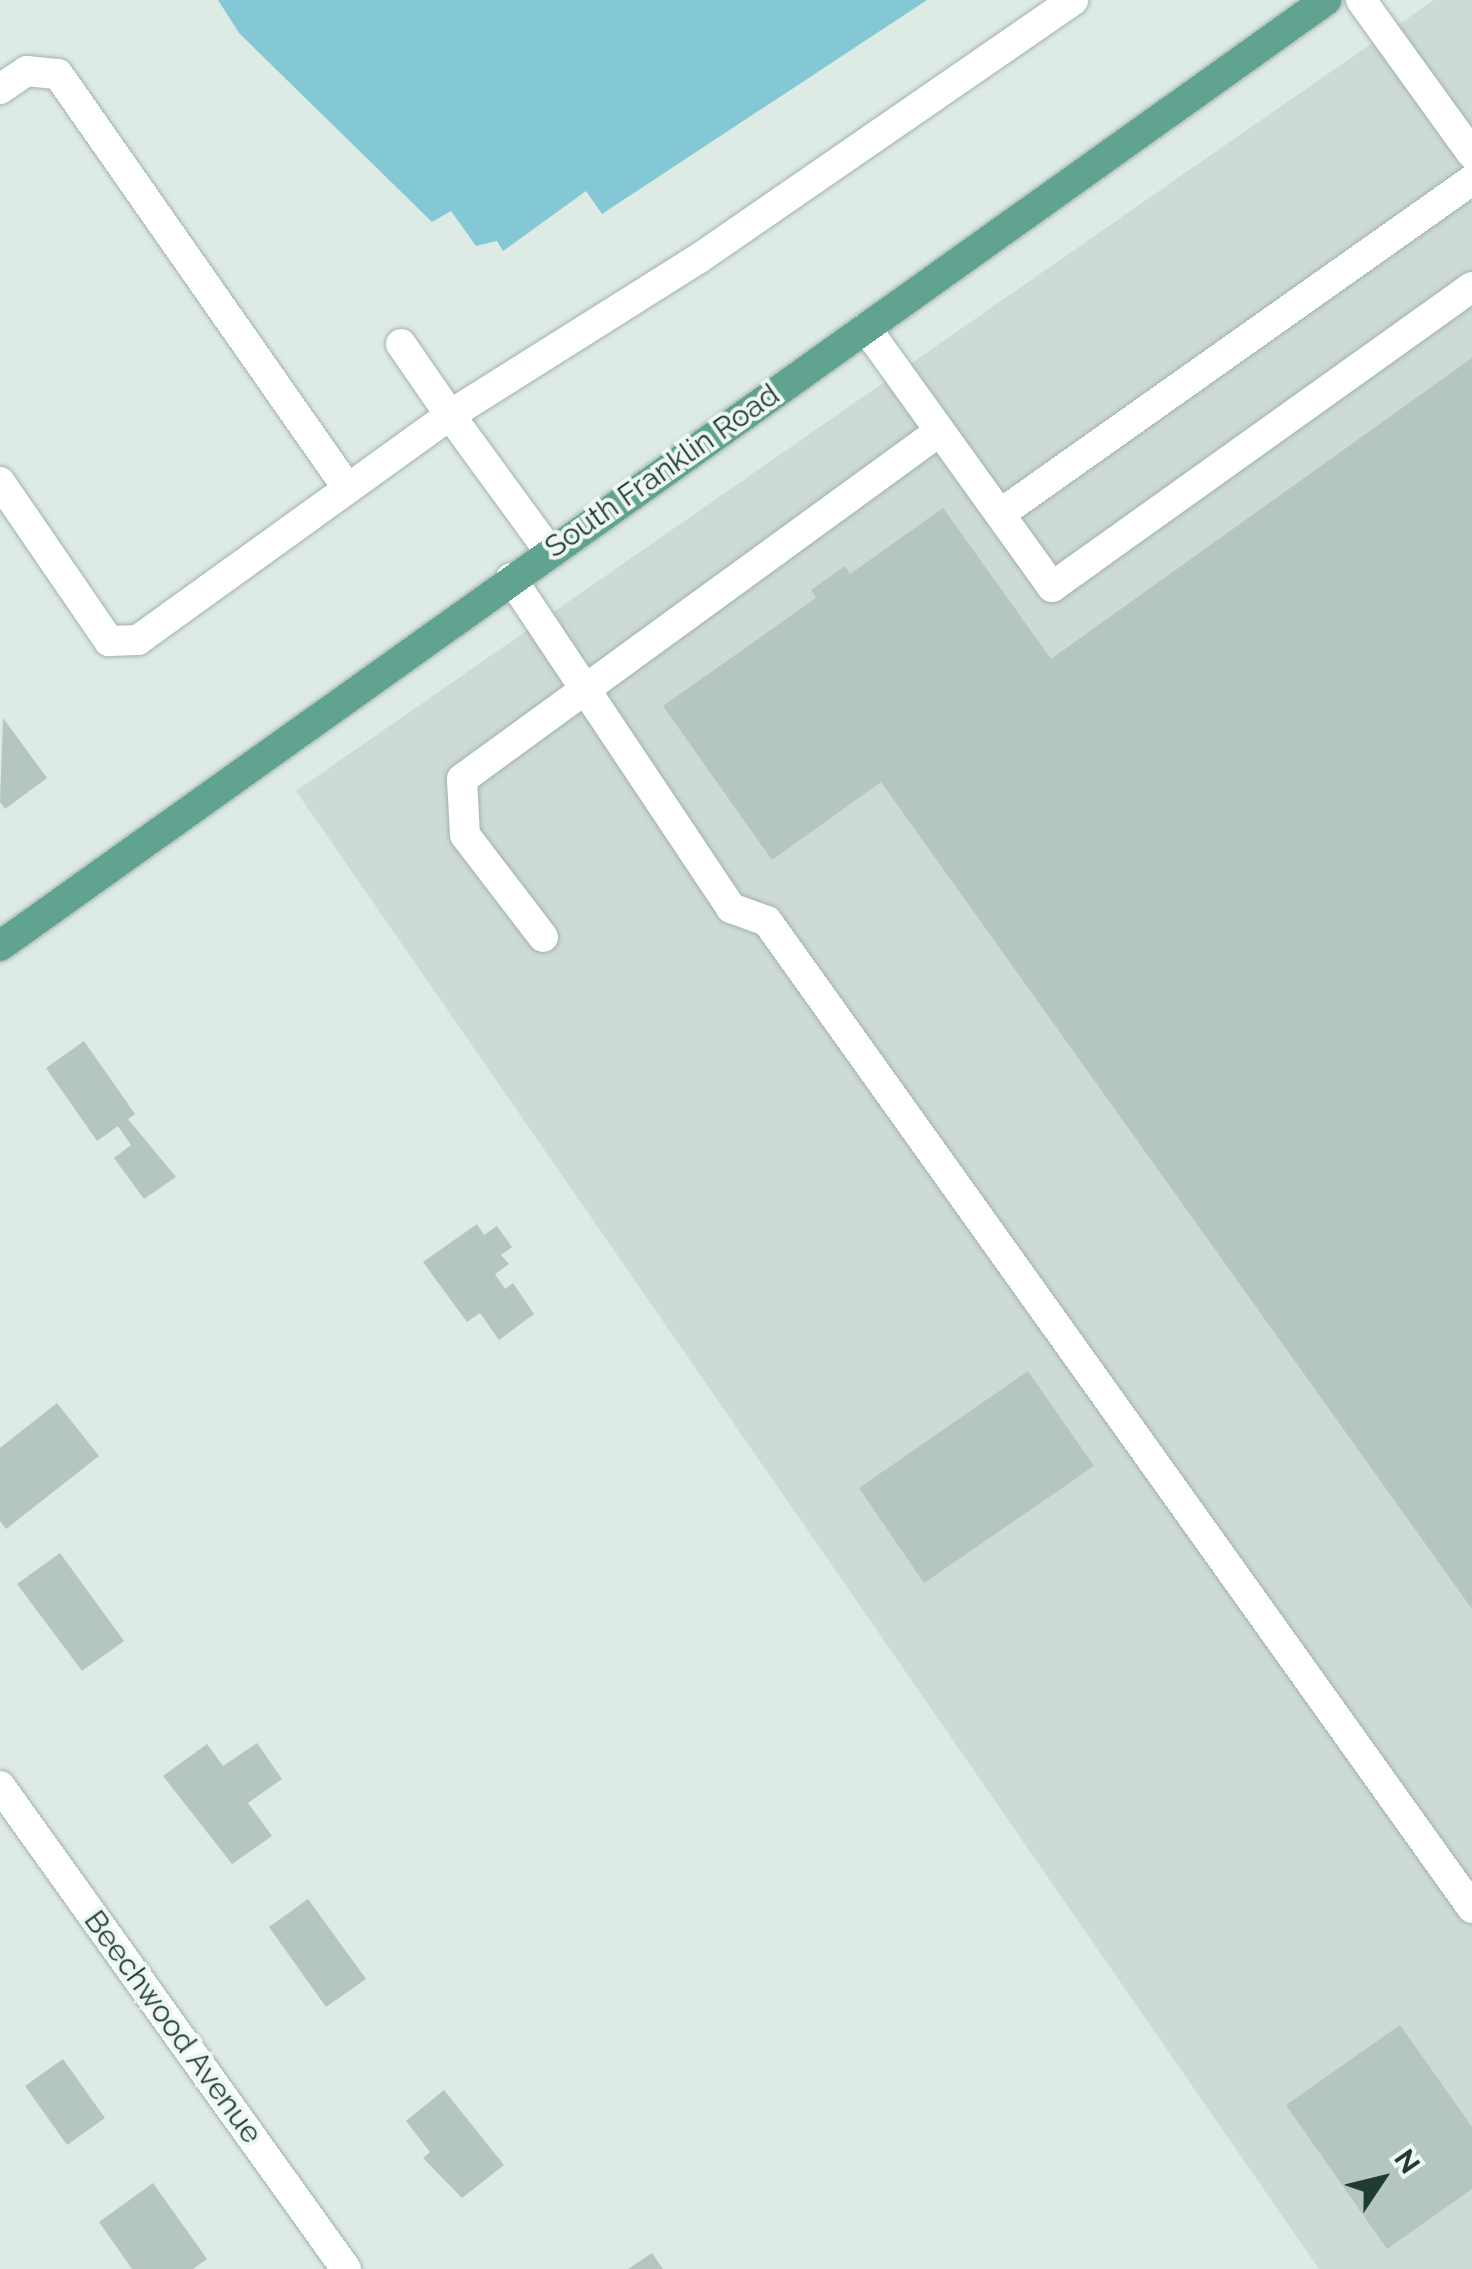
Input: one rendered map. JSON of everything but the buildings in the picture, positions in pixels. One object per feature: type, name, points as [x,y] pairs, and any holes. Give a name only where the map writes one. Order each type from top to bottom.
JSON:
[{"type":"main road","name":"South Franklin Road","points":[[0,946],[1326,0]]},
{"type":"street","points":[[0,482],[109,641],[138,640],[346,486],[698,259],[1072,0]]},
{"type":"street","points":[[1361,0],[1472,154]]},
{"type":"street","points":[[0,89],[26,71],[58,74],[346,486]]},
{"type":"street","points":[[1000,514],[1472,180]]},
{"type":"street","points":[[866,328],[1052,587],[1472,286]]},
{"type":"street","points":[[401,344],[549,551]]},
{"type":"street","points":[[543,937],[466,835],[462,779],[587,684],[940,431]]},
{"type":"street","points":[[511,578],[587,684],[732,908],[767,920],[1472,1908]]},
{"type":"street","name":"Beechwood Avenue","points":[[0,1786],[346,2269]]},
{"type":"shaded area","points":[[1434,0],[1472,0],[1472,2269],[1319,2269],[296,791]]},
{"type":"water","points":[[218,0],[927,0],[602,214],[586,191],[503,251],[497,241],[476,246],[451,211],[432,222],[239,33]]}]
